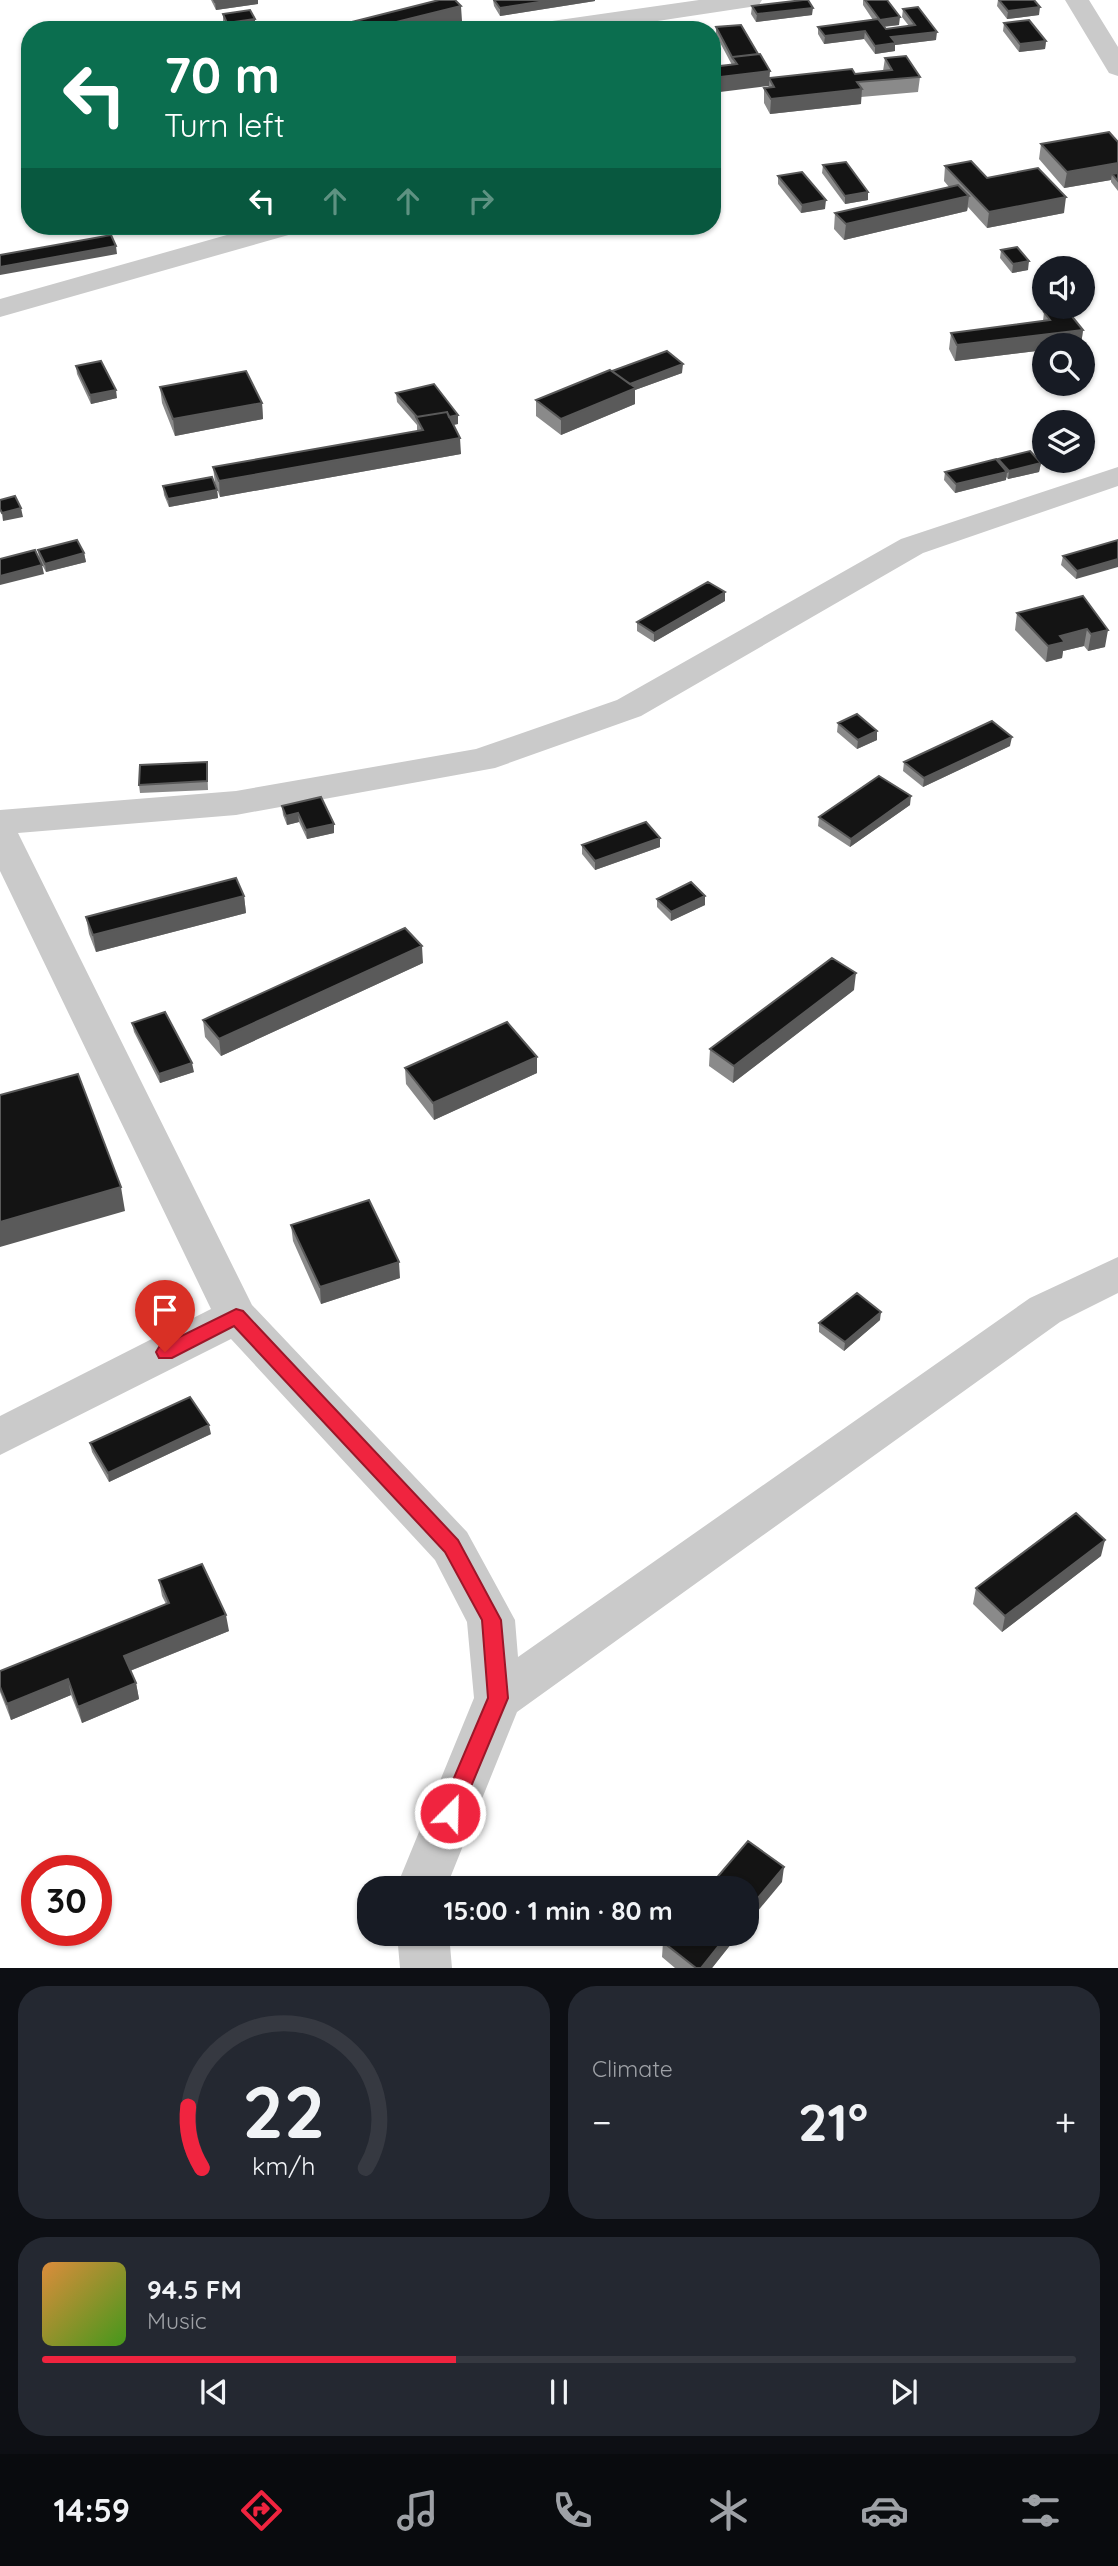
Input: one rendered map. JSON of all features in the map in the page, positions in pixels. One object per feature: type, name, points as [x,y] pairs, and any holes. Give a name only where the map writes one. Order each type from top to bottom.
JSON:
[{"type":"street","points":[[606,21],[750,0]]},
{"type":"street","points":[[1077,0],[1118,68]]},
{"type":"street","points":[[0,308],[257,235]]},
{"type":"street","points":[[0,822],[236,803],[482,760],[629,708],[912,546],[1118,476]]},
{"type":"street","points":[[0,834],[236,1316],[451,1546],[491,1620],[498,1698],[426,1876]]},
{"type":"street","points":[[498,1698],[1045,1310],[1118,1274]]},
{"type":"street","points":[[0,1437],[236,1316]]},
{"type":"street","points":[[423,1946],[426,1968]]},
{"type":"building","points":[[439,0],[455,0],[461,6],[400,21],[356,21]]},
{"type":"building","points":[[494,0],[552,0],[500,8]]},
{"type":"building","points":[[808,0],[813,8],[757,14],[752,6]]},
{"type":"building","points":[[865,0],[887,0],[900,17],[880,20]]},
{"type":"building","points":[[999,0],[1034,0],[1040,7],[1008,11]]},
{"type":"building","points":[[918,7],[937,32],[891,37],[896,43],[875,46],[865,31],[825,36],[818,27],[878,19],[886,29],[915,25],[903,9]]},
{"type":"building","points":[[250,10],[255,19],[226,21],[223,14]]},
{"type":"building","points":[[1029,20],[1046,41],[1020,44],[1004,23]]},
{"type":"building","points":[[741,25],[758,54],[732,57],[733,59],[721,36],[721,27]]},
{"type":"building","points":[[760,54],[770,71],[721,77],[721,66],[737,64],[732,57]]},
{"type":"building","points":[[906,56],[920,77],[857,82],[862,89],[771,99],[764,88],[774,87],[769,78],[852,69],[855,74],[892,70],[885,58]]},
{"type":"building","points":[[1109,132],[1118,142],[1118,163],[1067,172],[1041,144]]},
{"type":"building","points":[[971,161],[987,178],[1038,168],[1066,197],[989,212],[945,166]]},
{"type":"building","points":[[846,162],[868,192],[845,196],[823,165]]},
{"type":"building","points":[[802,172],[826,200],[802,205],[778,176]]},
{"type":"building","points":[[958,185],[969,196],[846,224],[835,213]]},
{"type":"building","points":[[111,235],[116,246],[0,267],[0,255]]},
{"type":"building","points":[[1017,247],[1029,261],[1013,264],[1001,250]]},
{"type":"building","points":[[1074,319],[1083,330],[1032,333],[1032,336],[957,345],[951,333]]},
{"type":"building","points":[[667,351],[683,364],[630,384],[612,371]]},
{"type":"building","points":[[101,361],[116,390],[90,395],[76,366]]},
{"type":"building","points":[[610,370],[636,388],[561,419],[536,400]]},
{"type":"building","points":[[246,371],[262,403],[173,419],[160,387]]},
{"type":"building","points":[[434,384],[458,415],[449,417],[447,412],[417,417],[396,393]]},
{"type":"building","points":[[447,412],[460,438],[219,481],[213,467],[423,430],[416,417]]},
{"type":"building","points":[[1030,451],[1032,465],[1009,471],[998,459]]},
{"type":"building","points":[[996,459],[1007,472],[956,484],[945,472]]},
{"type":"building","points":[[212,477],[217,490],[168,499],[163,486]]},
{"type":"building","points":[[15,496],[21,508],[2,513],[0,500]]},
{"type":"building","points":[[77,540],[84,553],[45,564],[38,550]]},
{"type":"building","points":[[1118,540],[1118,559],[1077,571],[1063,556]]},
{"type":"building","points":[[35,550],[42,565],[0,576],[0,559]]},
{"type":"building","points":[[708,582],[725,592],[654,633],[637,622]]},
{"type":"building","points":[[1083,596],[1108,630],[1091,634],[1087,629],[1060,636],[1065,642],[1048,646],[1017,613]]},
{"type":"building","points":[[857,714],[877,731],[858,740],[838,723]]},
{"type":"building","points":[[992,721],[1012,737],[924,778],[904,762]]},
{"type":"building","points":[[207,762],[207,781],[139,785],[140,765]]},
{"type":"building","points":[[879,776],[911,796],[851,839],[819,817]]},
{"type":"building","points":[[321,797],[334,824],[306,830],[298,813],[286,816],[282,806]]},
{"type":"building","points":[[646,822],[660,838],[595,861],[582,845]]},
{"type":"building","points":[[236,878],[244,896],[93,935],[86,917]]},
{"type":"building","points":[[691,882],[705,896],[671,912],[657,899]]},
{"type":"building","points":[[405,928],[422,946],[219,1039],[203,1020]]},
{"type":"building","points":[[832,958],[856,973],[734,1066],[710,1049]]},
{"type":"building","points":[[165,1012],[192,1063],[159,1074],[132,1023]]},
{"type":"building","points":[[507,1022],[537,1057],[433,1103],[405,1068]]},
{"type":"building","points":[[78,1074],[121,1187],[0,1222],[0,1095]]},
{"type":"building","points":[[369,1200],[399,1262],[320,1287],[291,1225]]},
{"type":"building","points":[[857,1293],[881,1312],[845,1342],[819,1323]]},
{"type":"building","points":[[190,1397],[209,1425],[108,1473],[90,1443]]},
{"type":"building","points":[[1076,1513],[1105,1540],[1005,1616],[976,1588]]},
{"type":"building","points":[[202,1564],[226,1615],[124,1656],[136,1683],[78,1707],[68,1679],[7,1704],[0,1687],[0,1671],[169,1603],[159,1580]]},
{"type":"building","points":[[748,1841],[784,1867],[759,1897],[759,1876],[718,1876]]},
{"type":"building","points":[[668,1946],[718,1946],[701,1968],[696,1968]]},
{"type":"route","points":[[165,1352],[236,1316],[451,1546],[491,1620],[498,1698],[450,1813]]}]
